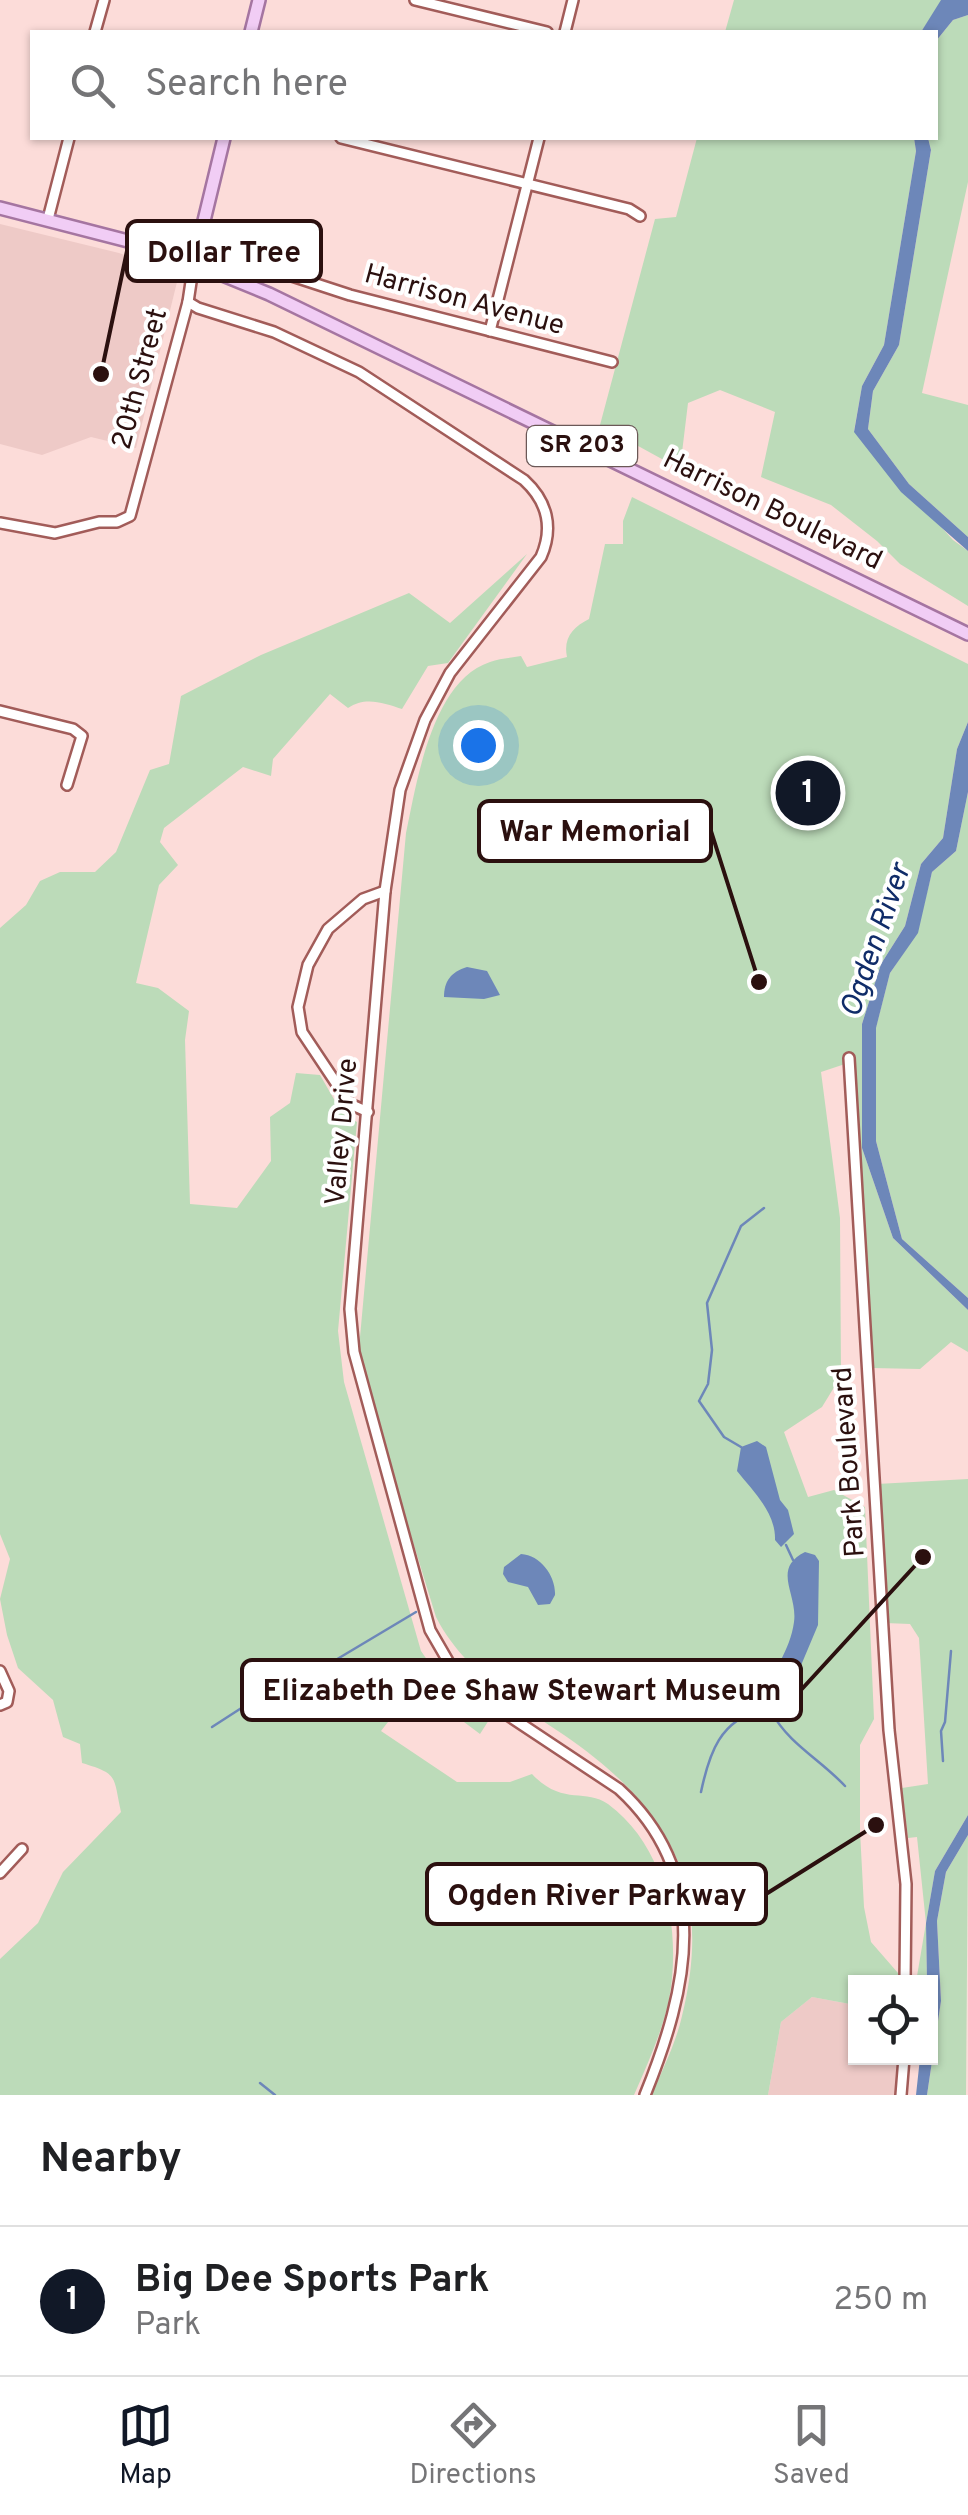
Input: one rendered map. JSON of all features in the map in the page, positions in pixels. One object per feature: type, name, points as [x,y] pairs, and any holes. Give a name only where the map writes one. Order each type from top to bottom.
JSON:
[{"type":"main road","points":[[252,30],[259,0]]},
{"type":"main road","name":"20th Street","points":[[194,262],[224,140]]},
{"type":"main road","name":"Harrison Boulevard","points":[[0,208],[159,249],[320,317],[968,634]]},
{"type":"street","points":[[96,30],[104,0]]},
{"type":"street","points":[[415,0],[539,30]]},
{"type":"street","points":[[566,30],[574,0]]},
{"type":"street","points":[[48,219],[68,140]]},
{"type":"street","points":[[349,140],[629,209],[640,216]]},
{"type":"street","points":[[490,331],[538,140]]},
{"type":"street","name":"20th Street","points":[[0,523],[55,533],[99,522],[118,522],[130,516],[188,302],[194,262]]},
{"type":"street","name":"Harrison Avenue","points":[[249,262],[350,294],[612,362]]},
{"type":"street","name":"Valley Drive","points":[[188,302],[274,332],[359,372],[524,480],[544,504],[547,535],[541,556],[450,673],[425,720],[400,790],[384,891],[350,1309],[354,1352],[430,1630],[452,1668],[482,1698],[619,1788],[635,1804],[668,1856],[681,1891],[686,1931],[682,1973],[665,2046],[645,2095]]},
{"type":"street","points":[[0,711],[73,729],[82,736],[68,785]]},
{"type":"street","points":[[368,1112],[350,1104],[330,1075],[302,1032],[298,1007],[308,965],[328,930],[363,899],[384,891]]},
{"type":"street","name":"Park Boulevard","points":[[849,1058],[889,1730],[906,1884],[904,1975]]},
{"type":"street","points":[[0,1671],[9,1691],[7,1702],[0,1704]]},
{"type":"street","points":[[0,1872],[22,1849]]},
{"type":"street","points":[[901,2095],[903,2065]]},
{"type":"shaded area","points":[[0,224],[119,253],[179,274],[136,448],[91,437],[42,455],[0,444]]},
{"type":"shaded area","points":[[812,1997],[848,2004],[848,2065],[897,2065],[895,2095],[768,2095],[781,2022]]},
{"type":"green space","points":[[734,0],[949,0],[941,3],[922,30],[726,30]]},
{"type":"green space","points":[[968,15],[968,182],[922,393],[968,405],[968,537],[909,484],[868,429],[873,391],[899,345],[931,150],[928,140],[938,140],[938,39],[953,20]]},
{"type":"green space","points":[[696,140],[914,140],[916,151],[884,345],[862,386],[854,431],[953,540],[968,551],[968,606],[900,564],[831,505],[761,477],[775,412],[720,390],[688,403],[680,469],[600,425],[655,219],[676,217]]},
{"type":"green space","points":[[632,497],[968,664],[968,722],[957,749],[943,838],[921,864],[905,926],[881,964],[862,1024],[862,1148],[893,1238],[968,1310],[968,1352],[951,1342],[920,1369],[872,1368],[851,1062],[821,1072],[840,1218],[841,1376],[822,1407],[784,1432],[808,1497],[834,1490],[865,1507],[874,1719],[860,1745],[864,1907],[871,1942],[898,1975],[848,1975],[848,2004],[812,1997],[781,2022],[768,2095],[652,2095],[673,2046],[690,1970],[692,1928],[687,1889],[675,1854],[632,1791],[601,1763],[492,1684],[447,1636],[436,1617],[375,1418],[359,1348],[406,833],[430,735],[454,689],[470,673],[502,659],[521,656],[527,667],[567,657],[570,634],[589,619],[605,544],[623,544],[623,521]]},
{"type":"green space","points":[[527,554],[448,663],[428,666],[402,709],[368,701],[348,708],[330,694],[273,759],[271,776],[243,767],[164,828],[160,842],[178,865],[159,885],[136,983],[158,988],[189,1011],[185,1040],[190,1204],[237,1208],[271,1161],[270,1117],[290,1103],[296,1073],[320,1075],[342,1113],[357,1122],[338,1331],[344,1382],[421,1651],[439,1677],[489,1720],[480,1734],[416,1686],[381,1731],[457,1782],[510,1782],[532,1774],[553,1790],[599,1799],[626,1820],[653,1860],[672,1930],[670,1993],[658,2038],[634,2095],[0,2095],[0,1959],[38,1923],[63,1872],[121,1812],[112,1778],[103,1770],[82,1763],[80,1744],[63,1737],[53,1700],[18,1668],[0,1599],[10,1559],[0,1534],[0,928],[26,905],[40,881],[60,872],[95,872],[116,852],[150,770],[169,764],[181,696],[261,655],[409,593],[450,623]]},
{"type":"green space","points":[[968,792],[968,1298],[902,1239],[876,1141],[876,1027],[890,973],[917,933],[932,872],[956,851]]},
{"type":"green space","points":[[968,1479],[968,1815],[935,1871],[926,1923],[917,1837],[908,1838],[902,1788],[928,1784],[919,1638],[910,1624],[885,1623],[877,1484]]},
{"type":"green space","points":[[968,1835],[966,2095],[927,2095],[931,2065],[938,2065],[941,2001],[937,1921],[946,1872]]},
{"type":"green space","points":[[926,1923],[927,1975],[917,1975]]},
{"type":"water","points":[[941,0],[968,0],[968,15],[953,20],[938,39],[938,30],[922,30]]},
{"type":"water","points":[[914,140],[928,140],[931,150],[899,345],[873,391],[868,429],[909,484],[968,537],[968,551],[901,492],[854,432],[862,386],[884,345],[916,151]]},
{"type":"water","name":"Ogden River","points":[[968,722],[968,792],[956,851],[932,872],[918,933],[890,973],[876,1028],[876,1141],[902,1239],[968,1298],[968,1310],[893,1238],[862,1148],[862,1024],[881,964],[905,926],[921,864],[943,838],[957,749]]},
{"type":"water","points":[[467,967],[487,971],[500,995],[484,999],[444,997],[449,978]]},
{"type":"water","points":[[757,1441],[766,1447],[794,1534],[781,1547],[775,1540],[768,1512],[737,1471],[741,1447]]},
{"type":"water","points":[[805,1552],[819,1561],[818,1625],[794,1682],[772,1713],[767,1714],[760,1704],[794,1622],[789,1566]]},
{"type":"water","points":[[521,1554],[535,1558],[550,1574],[555,1595],[550,1604],[538,1605],[528,1587],[508,1582],[503,1574],[504,1567]]},
{"type":"water","points":[[968,1815],[968,1835],[946,1872],[937,1921],[941,2001],[938,2021],[938,1975],[927,1975],[926,1923],[935,1871]]},
{"type":"water","points":[[919,2065],[931,2065],[927,2095],[916,2095]]},
{"type":"waterway","points":[[741,1447],[724,1437],[699,1401],[708,1384],[712,1350],[707,1303],[741,1226],[764,1208]]},
{"type":"waterway","points":[[786,1545],[793,1560]]},
{"type":"waterway","points":[[255,1693],[272,1698],[416,1612]]},
{"type":"waterway","points":[[943,1761],[941,1731],[951,1651]]},
{"type":"waterway","points":[[212,1727],[249,1699]]},
{"type":"waterway","points":[[701,1792],[719,1740],[736,1721],[763,1710]]},
{"type":"waterway","points":[[772,1713],[787,1734],[845,1786]]},
{"type":"waterway","points":[[260,2083],[275,2095]]},
{"type":"place","name":"Dollar Tree","points":[[101,374]]},
{"type":"place","name":"Big Dee Sports Park","points":[[808,793]]},
{"type":"place","name":"War Memorial","points":[[759,982]]},
{"type":"place","name":"Elizabeth Dee Shaw Stewart Museum","points":[[923,1557]]},
{"type":"place","name":"Ogden River Parkway","points":[[876,1825]]}]
